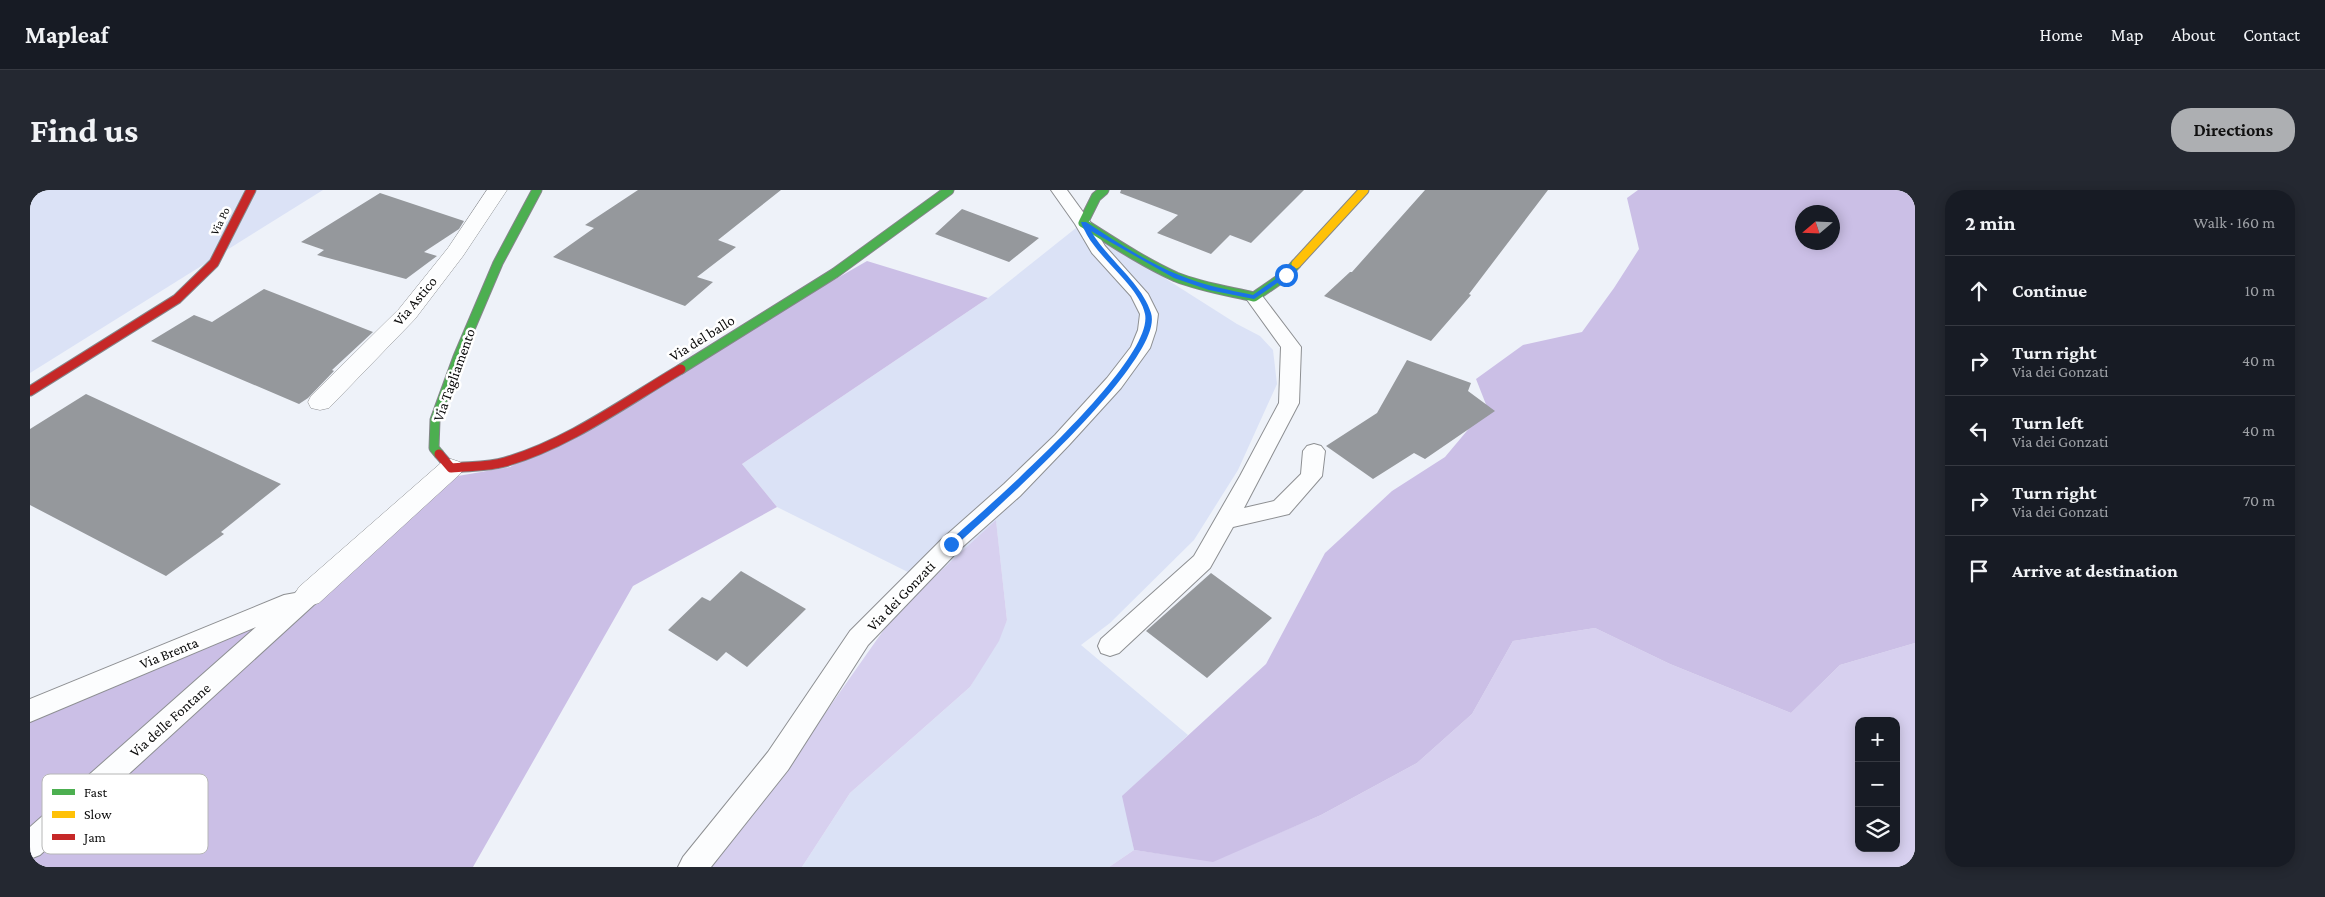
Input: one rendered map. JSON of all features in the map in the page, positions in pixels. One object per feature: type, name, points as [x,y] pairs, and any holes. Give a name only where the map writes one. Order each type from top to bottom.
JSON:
[{"type":"street","name":"Via Po","points":[[30,391],[177,299],[214,263],[251,190]]},
{"type":"street","name":"Via Astico","points":[[320,402],[407,314],[456,252],[498,190]]},
{"type":"street","name":"Via Tagliamento","points":[[451,468],[434,448],[435,420],[458,357],[498,263],[537,190]]},
{"type":"street","name":"Via del ballo","points":[[451,468],[486,467],[520,458],[557,441],[691,364],[857,259],[949,190]]},
{"type":"street","points":[[1084,223],[1096,197],[1104,190]]},
{"type":"street","points":[[1254,297],[1286,275],[1364,190]]},
{"type":"street","name":"Via dei Gonzati","points":[[1084,223],[1114,243],[1176,276],[1211,289],[1254,297]]},
{"type":"street","points":[[309,595],[451,468]]},
{"type":"lane","name":"Via dei Gonzati","points":[[693,867],[778,761],[860,638],[951,544],[1012,490],[1062,440],[1114,383],[1140,348],[1147,330],[1149,314],[1139,294],[1098,249],[1084,223],[1059,190]]},
{"type":"lane","points":[[1110,646],[1202,562],[1289,403],[1291,347],[1254,297]]},
{"type":"lane","points":[[1226,520],[1281,508],[1312,476],[1314,451]]},
{"type":"lane","name":"Via Brenta","points":[[30,711],[309,595]]},
{"type":"lane","name":"Via delle Fontane","points":[[109,774],[309,595]]},
{"type":"lane","name":"Via delle Fontane","points":[[30,845],[42,834]]},
{"type":"shaded area","points":[[30,190],[323,190],[30,373]]},
{"type":"shaded area","points":[[1638,190],[1915,190],[1915,643],[1840,665],[1791,713],[1670,664],[1595,628],[1513,641],[1472,714],[1417,763],[1321,815],[1213,862],[1134,850],[1122,796],[1266,664],[1325,553],[1392,491],[1445,457],[1487,407],[1476,379],[1523,345],[1582,332],[1639,249],[1627,198]]},
{"type":"shaded area","points":[[1076,228],[1100,237],[1237,324],[1260,336],[1273,350],[1277,384],[1238,470],[1194,540],[1110,623],[1081,645],[1188,735],[1123,796],[1134,850],[1109,867],[802,867],[850,793],[970,687],[1007,620],[996,521],[928,582],[777,507],[742,464],[988,298]]},
{"type":"shaded area","points":[[867,261],[988,298],[742,464],[777,507],[633,586],[473,867],[30,867],[30,721],[315,602],[452,477],[510,467]]},
{"type":"shaded area","points":[[996,520],[1007,620],[999,641],[970,687],[850,793],[802,867],[706,867],[790,763],[897,611]]},
{"type":"shaded area","points":[[1595,628],[1670,664],[1791,713],[1840,665],[1915,643],[1915,867],[1109,867],[1134,850],[1213,861],[1321,815],[1417,763],[1472,714],[1513,641]]},
{"type":"building","points":[[638,190],[781,190],[718,240],[736,247],[697,277],[713,282],[685,306],[553,257],[594,228],[585,225]]},
{"type":"building","points":[[1121,190],[1304,190],[1251,243],[1230,235],[1211,254],[1157,233],[1178,215],[1120,193]]},
{"type":"building","points":[[1425,190],[1548,190],[1469,294],[1471,295],[1431,341],[1324,296],[1352,272]]},
{"type":"building","points":[[380,193],[464,221],[459,229],[424,252],[437,256],[406,279],[317,255],[324,250],[301,242]]},
{"type":"building","points":[[962,209],[1039,238],[1009,262],[935,234]]},
{"type":"building","points":[[264,289],[373,332],[332,370],[334,371],[308,398],[299,404],[151,341],[194,315],[212,322]]},
{"type":"building","points":[[1407,360],[1471,383],[1468,391],[1495,411],[1425,459],[1414,453],[1373,479],[1326,446],[1377,413]]},
{"type":"building","points":[[86,394],[281,484],[221,532],[224,534],[166,576],[30,505],[30,429]]},
{"type":"building","points":[[741,571],[806,609],[747,667],[726,652],[717,661],[668,630],[702,597],[710,601]]},
{"type":"building","points":[[1211,573],[1272,618],[1207,678],[1146,631]]},
{"type":"traffic: fast","points":[[439,454],[434,448],[435,420],[458,357],[498,263],[537,190]]},
{"type":"traffic: fast","points":[[681,369],[835,273],[949,190]]},
{"type":"traffic: fast","points":[[1104,190],[1096,197],[1083,223],[1141,259],[1177,277],[1205,286],[1254,297],[1286,275],[1296,264]]},
{"type":"traffic: slow","points":[[1296,264],[1364,190]]},
{"type":"traffic: jam","points":[[30,391],[177,299],[214,263],[251,190]]},
{"type":"traffic: jam","points":[[439,454],[451,468],[502,463],[534,453],[563,439],[681,369]]},
{"type":"route","points":[[951,544],[1012,490],[1062,440],[1114,383],[1140,348],[1147,330],[1149,314],[1139,294],[1098,249],[1084,223],[1114,243],[1176,276],[1211,289],[1254,297],[1286,275]]}]
